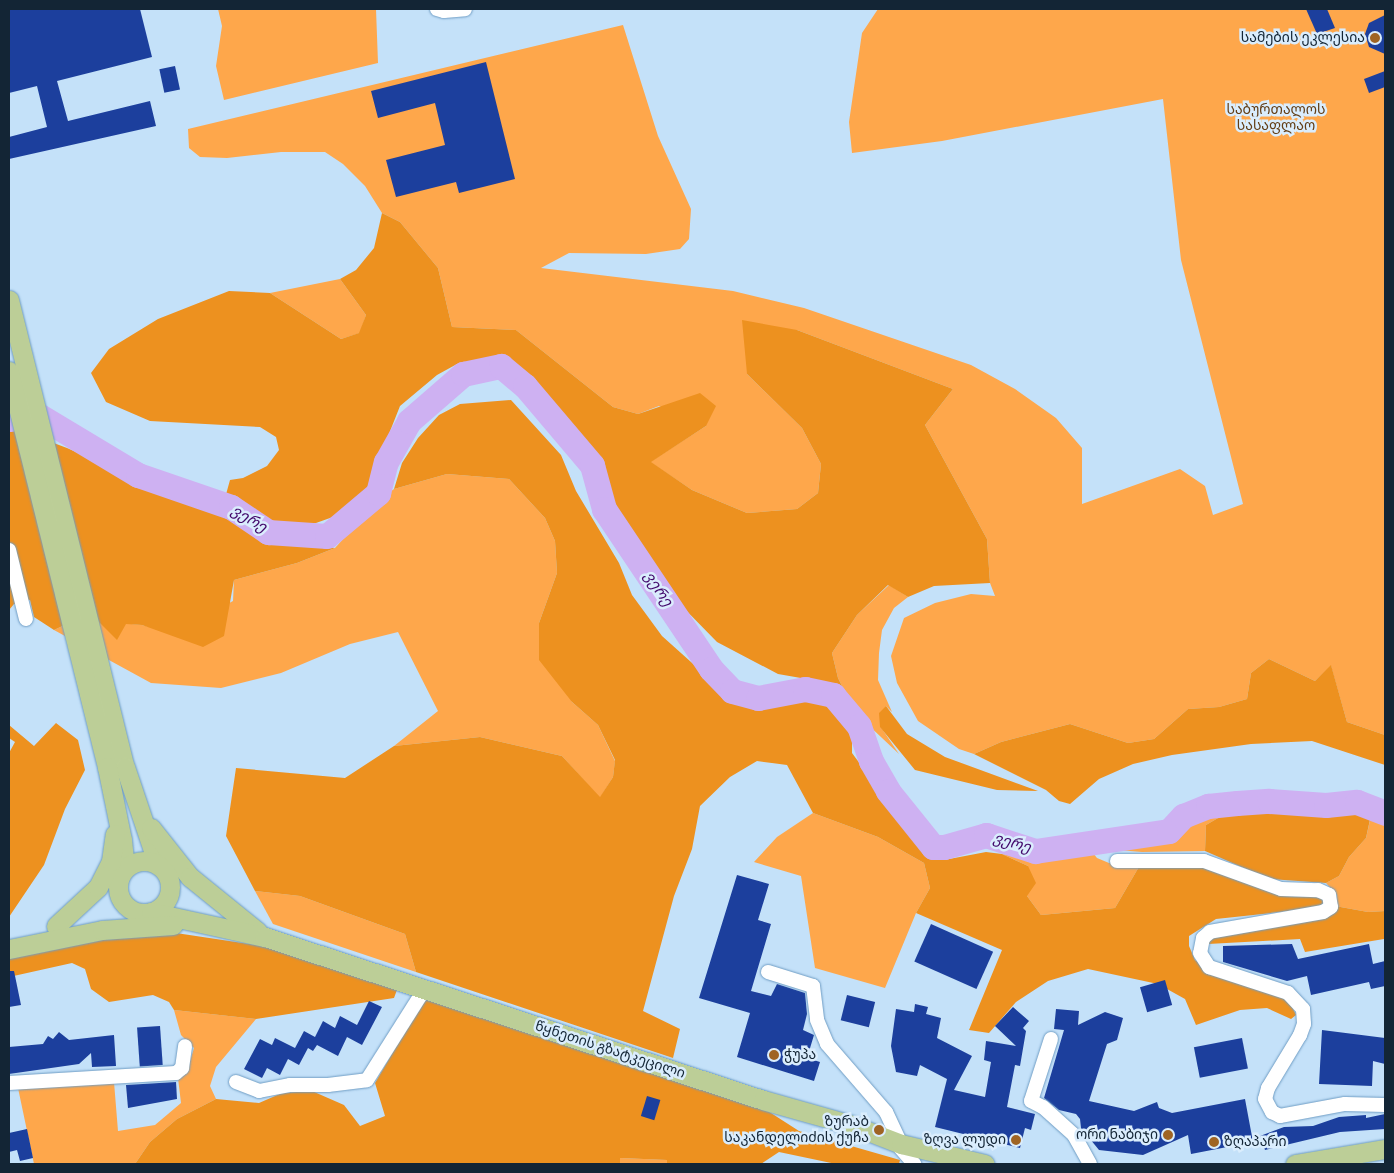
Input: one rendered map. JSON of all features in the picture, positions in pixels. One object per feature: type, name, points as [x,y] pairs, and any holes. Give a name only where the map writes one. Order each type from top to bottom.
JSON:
[{"type":"main road","points":[[9,300],[90,664]]},
{"type":"main road","points":[[9,372],[90,664],[116,767],[135,802],[175,861],[235,922]]},
{"type":"main road","points":[[56,926],[86,902],[105,875],[115,841],[116,767]]},
{"type":"main road","points":[[115,802],[125,905],[144,912],[235,922]]},
{"type":"main road","points":[[13,948],[80,933],[144,912],[167,900],[164,872],[135,802]]},
{"type":"main road","points":[[13,948],[92,909],[121,878],[141,861],[164,872],[235,922]]},
{"type":"main road","points":[[80,933],[145,925],[235,922]]},
{"type":"main road","name":"წყნეთის გზატკეცილი","points":[[235,922],[265,937],[778,1105],[852,1125],[898,1143],[985,1164]]},
{"type":"main road","points":[[1295,1164],[1385,1149]]},
{"type":"street","points":[[437,9],[444,11],[465,9]]},
{"type":"street","points":[[9,550],[26,619]]},
{"type":"street","points":[[1117,861],[1204,861],[1281,889],[1318,890],[1329,894],[1332,903],[1323,912],[1210,932],[1203,938],[1200,953],[1209,967],[1288,993],[1303,1009],[1304,1024],[1300,1036],[1268,1088],[1266,1099],[1272,1112],[1280,1116],[1345,1104],[1385,1105]]},
{"type":"street","points":[[768,972],[813,986],[817,1020],[827,1044],[886,1112],[898,1143],[914,1164]]},
{"type":"street","points":[[236,1082],[259,1091],[290,1085],[328,1085],[368,1080],[424,990]]},
{"type":"street","points":[[1051,1039],[1031,1101],[1043,1106],[1074,1135],[1090,1164]]},
{"type":"street","points":[[9,1083],[176,1073],[182,1068],[185,1046]]},
{"type":"green space","points":[[218,9],[376,9],[378,63],[224,100],[216,66],[222,26]]},
{"type":"green space","name":"საბურთალოს სასაფლაო","points":[[878,9],[1385,9],[1385,735],[1347,722],[1331,666],[1315,681],[1269,659],[1251,673],[1247,699],[1219,707],[1188,709],[1154,739],[1128,743],[1070,724],[1001,742],[974,754],[959,749],[918,721],[897,683],[891,656],[904,618],[935,603],[971,594],[995,596],[990,583],[987,539],[925,425],[953,389],[797,330],[747,374],[802,428],[821,464],[818,493],[797,509],[747,513],[692,490],[650,462],[706,426],[659,406],[638,414],[613,407],[516,330],[452,327],[438,268],[400,222],[382,213],[365,186],[343,164],[325,152],[281,152],[227,158],[200,157],[189,148],[188,129],[623,25],[658,136],[691,209],[689,239],[680,249],[646,254],[569,253],[541,268],[733,291],[804,308],[971,365],[1015,389],[1056,418],[1082,448],[1082,504],[1180,469],[1205,486],[1213,515],[1243,504],[1181,260],[1163,99],[942,141],[852,153],[849,122],[862,33]]},
{"type":"green space","points":[[340,279],[366,315],[360,333],[341,339],[270,293]]},
{"type":"green space","points":[[447,474],[509,479],[545,518],[555,541],[557,573],[539,623],[572,702],[598,725],[615,761],[613,777],[600,798],[562,756],[480,737],[394,746],[438,711],[398,632],[350,644],[281,673],[221,688],[151,683],[54,630],[69,623],[99,621],[142,625],[172,633],[233,601],[234,580],[297,563],[335,548],[376,503],[394,489]]},
{"type":"green space","points":[[889,585],[908,597],[894,608],[882,630],[879,653],[878,680],[892,712],[886,706],[880,726],[899,754],[864,721],[850,702],[838,678],[832,653],[857,615]]},
{"type":"green space","points":[[1237,807],[1206,825],[1205,851],[1142,852],[1106,849],[1102,844],[1174,836],[1199,815]]},
{"type":"green space","points":[[1358,808],[1385,818],[1385,911],[1368,912],[1335,906],[1337,895],[1326,883],[1339,876],[1349,857],[1366,838],[1371,816]]},
{"type":"green space","points":[[813,813],[878,837],[924,863],[930,888],[916,913],[885,988],[815,968],[801,876],[754,862],[777,837]]},
{"type":"green space","points":[[1089,848],[1097,858],[1109,863],[1140,865],[1115,908],[1041,915],[1027,896],[1028,866],[1002,854],[1034,858]]},
{"type":"green space","points":[[255,891],[300,896],[405,934],[416,972],[273,924]]},
{"type":"green space","points":[[174,1010],[256,1019],[216,1067],[210,1086],[216,1099],[177,1119],[150,1142],[135,1164],[34,1164],[18,1088],[114,1082],[118,1131],[155,1125],[181,1103],[178,1078],[188,1068],[194,1048],[181,1035]]},
{"type":"green space","points":[[620,1158],[668,1160],[667,1164],[620,1164]]},
{"type":"shaded area","points":[[382,213],[400,222],[438,268],[452,327],[516,330],[613,407],[638,414],[700,393],[716,406],[706,426],[651,462],[692,490],[747,513],[797,509],[818,493],[821,464],[802,428],[747,374],[742,320],[797,330],[953,389],[925,425],[987,539],[990,583],[934,586],[908,597],[888,585],[857,615],[832,653],[838,678],[847,696],[818,681],[778,674],[717,642],[672,596],[647,565],[602,483],[595,463],[561,414],[508,362],[457,364],[437,375],[400,406],[366,492],[344,513],[316,523],[274,523],[225,498],[230,480],[243,478],[267,466],[279,450],[276,437],[260,427],[150,421],[106,402],[91,373],[109,349],[158,319],[229,291],[270,293],[341,339],[359,333],[366,315],[340,279],[356,270],[374,248]]},
{"type":"shaded area","points":[[511,400],[561,455],[576,491],[619,563],[632,595],[662,636],[730,697],[756,700],[807,694],[831,704],[852,734],[852,753],[925,852],[944,860],[986,852],[1002,854],[1028,866],[1036,883],[1027,896],[1041,915],[1115,908],[1140,865],[1205,864],[1322,894],[1325,904],[1317,908],[1216,919],[1189,936],[1189,946],[1195,960],[1205,967],[1288,998],[1296,1015],[1291,1019],[1267,1008],[1240,1010],[1196,1025],[1185,999],[1158,984],[1088,969],[1048,981],[1016,1002],[989,1033],[969,1030],[1002,950],[916,913],[930,888],[924,863],[878,837],[813,813],[787,765],[757,761],[730,777],[700,806],[692,849],[674,896],[643,1011],[680,1029],[673,1058],[416,972],[405,934],[300,896],[255,891],[226,836],[236,768],[345,778],[394,746],[480,737],[562,756],[600,797],[613,777],[615,760],[598,725],[572,702],[539,660],[539,623],[557,573],[555,541],[545,518],[509,479],[447,474],[394,489],[402,463],[418,438],[439,415],[460,404]]},
{"type":"shaded area","points":[[9,429],[19,430],[67,448],[278,541],[335,548],[297,563],[234,580],[224,636],[203,647],[142,625],[126,624],[117,640],[98,621],[69,623],[54,630],[34,617],[30,600],[14,604],[9,610]]},
{"type":"shaded area","points":[[1269,659],[1315,681],[1331,665],[1347,722],[1385,735],[1385,765],[1312,741],[1251,744],[1172,755],[1133,764],[1099,779],[1070,804],[1059,801],[1046,790],[974,754],[1001,742],[1070,724],[1128,743],[1154,739],[1188,709],[1219,707],[1247,699],[1251,673]]},
{"type":"shaded area","points":[[886,706],[907,734],[945,757],[1038,791],[997,790],[915,770],[880,727],[879,713]]},
{"type":"shaded area","points":[[56,723],[78,740],[85,770],[65,809],[44,865],[9,917],[9,753],[15,742],[9,738],[9,725],[34,746]]},
{"type":"shaded area","points":[[1237,807],[1324,817],[1358,808],[1371,815],[1366,838],[1349,857],[1339,876],[1326,883],[1269,879],[1205,851],[1206,825]]},
{"type":"shaded area","points":[[1335,906],[1368,912],[1385,911],[1385,943],[1384,939],[1305,952],[1300,939],[1208,944],[1210,935]]},
{"type":"shaded area","points":[[176,933],[276,948],[398,987],[394,998],[256,1019],[174,1010],[169,1002],[153,995],[109,1002],[91,989],[85,969],[72,963],[9,977],[9,958],[95,937]]},
{"type":"shaded area","points":[[427,994],[760,1106],[799,1131],[900,1160],[899,1164],[836,1164],[779,1152],[761,1164],[667,1164],[667,1160],[620,1158],[620,1164],[135,1164],[150,1142],[177,1119],[216,1099],[259,1103],[282,1093],[312,1091],[344,1105],[360,1126],[385,1116],[375,1083]]},
{"type":"building","points":[[9,9],[140,9],[152,57],[57,81],[68,121],[150,101],[156,126],[9,159],[9,137],[47,127],[37,86],[9,93]]},
{"type":"building","points":[[1306,9],[1327,9],[1335,28],[1317,34]]},
{"type":"building","name":"სამების ეკლესია","points":[[1385,15],[1385,54],[1369,47],[1365,34],[1369,23]]},
{"type":"building","points":[[486,62],[515,179],[459,193],[456,182],[396,197],[386,160],[445,145],[435,103],[378,118],[371,91]]},
{"type":"building","points":[[175,66],[180,89],[164,93],[159,69]]},
{"type":"building","points":[[1385,71],[1385,87],[1369,93],[1364,79]]},
{"type":"building","points":[[737,875],[769,884],[758,920],[771,924],[751,991],[771,996],[777,984],[805,993],[807,1014],[803,1030],[814,1035],[807,1058],[820,1062],[814,1081],[737,1057],[750,1013],[699,998]]},
{"type":"building","points":[[931,924],[993,952],[976,989],[914,961]]},
{"type":"building","points":[[1292,944],[1298,959],[1369,944],[1373,964],[1385,961],[1385,986],[1371,989],[1369,982],[1311,995],[1307,976],[1287,981],[1223,962],[1223,946]]},
{"type":"building","points":[[9,971],[14,971],[21,1005],[9,1007]]},
{"type":"building","points":[[1165,980],[1172,1005],[1147,1012],[1140,987]]},
{"type":"building","points":[[847,995],[875,1002],[869,1027],[841,1020]]},
{"type":"building","points":[[369,1001],[382,1007],[362,1045],[347,1037],[338,1056],[317,1045],[313,1051],[308,1048],[299,1065],[288,1059],[280,1075],[267,1068],[262,1078],[244,1069],[260,1039],[272,1045],[275,1038],[295,1048],[304,1031],[315,1037],[323,1021],[335,1028],[340,1016],[357,1025]]},
{"type":"building","points":[[915,1004],[928,1007],[926,1014],[941,1018],[937,1038],[972,1056],[954,1090],[985,1097],[991,1062],[984,1060],[986,1041],[1016,1046],[995,1026],[1013,1007],[1029,1021],[1023,1028],[1026,1031],[1020,1066],[1015,1065],[1007,1107],[1035,1114],[1031,1130],[1025,1128],[1020,1148],[935,1127],[947,1079],[920,1065],[917,1076],[896,1072],[891,1046],[896,1009],[914,1012]]},
{"type":"building","points":[[1056,1009],[1079,1011],[1078,1025],[1105,1012],[1123,1018],[1117,1040],[1107,1044],[1089,1101],[1134,1111],[1157,1102],[1159,1108],[1172,1113],[1245,1099],[1253,1142],[1191,1154],[1188,1135],[1143,1155],[1099,1150],[1081,1128],[1080,1119],[1076,1114],[1059,1110],[1044,1098],[1064,1030],[1054,1029]]},
{"type":"building","points":[[160,1026],[163,1065],[140,1067],[137,1028]]},
{"type":"building","points":[[1322,1030],[1385,1038],[1385,1064],[1373,1061],[1372,1086],[1319,1084]]},
{"type":"building","points":[[59,1032],[69,1040],[114,1035],[116,1066],[92,1067],[91,1053],[79,1064],[9,1074],[9,1047],[43,1044],[48,1036],[53,1039]]},
{"type":"building","points":[[1242,1038],[1248,1068],[1200,1078],[1194,1047]]},
{"type":"building","points":[[176,1082],[177,1099],[128,1108],[126,1085]]},
{"type":"building","points":[[647,1096],[660,1100],[654,1120],[641,1116]]},
{"type":"building","points":[[1385,1114],[1385,1129],[1340,1132],[1265,1150],[1260,1136],[1284,1127],[1313,1126],[1339,1117],[1366,1115],[1366,1118]]},
{"type":"building","points":[[27,1129],[33,1158],[20,1161],[17,1150],[9,1152],[9,1133]]},
{"type":"waterway","name":"ვერე","points":[[9,419],[38,415],[138,475],[231,507],[268,532],[327,536],[378,493],[386,462],[409,421],[463,374],[501,366],[525,386],[592,465],[604,509],[711,669],[732,691],[758,698],[805,689],[833,695],[859,726],[871,761],[888,791],[933,847],[944,847],[986,835],[1035,851],[1169,831],[1183,816],[1208,806],[1237,803],[1269,801],[1326,805],[1357,802],[1385,813]]},
{"type":"place","name":"სამების ეკლესია","points":[[1375,38]]},
{"type":"place","name":"ჭუპა","points":[[774,1055]]},
{"type":"place","name":"ზურაბ საკანდელიძის ქუჩა","points":[[879,1130]]},
{"type":"place","name":"ორი ნაბიჯი","points":[[1168,1135]]},
{"type":"place","name":"ზღვა ლუდი","points":[[1016,1140]]},
{"type":"place","name":"ზღაპარი","points":[[1214,1142]]}]
